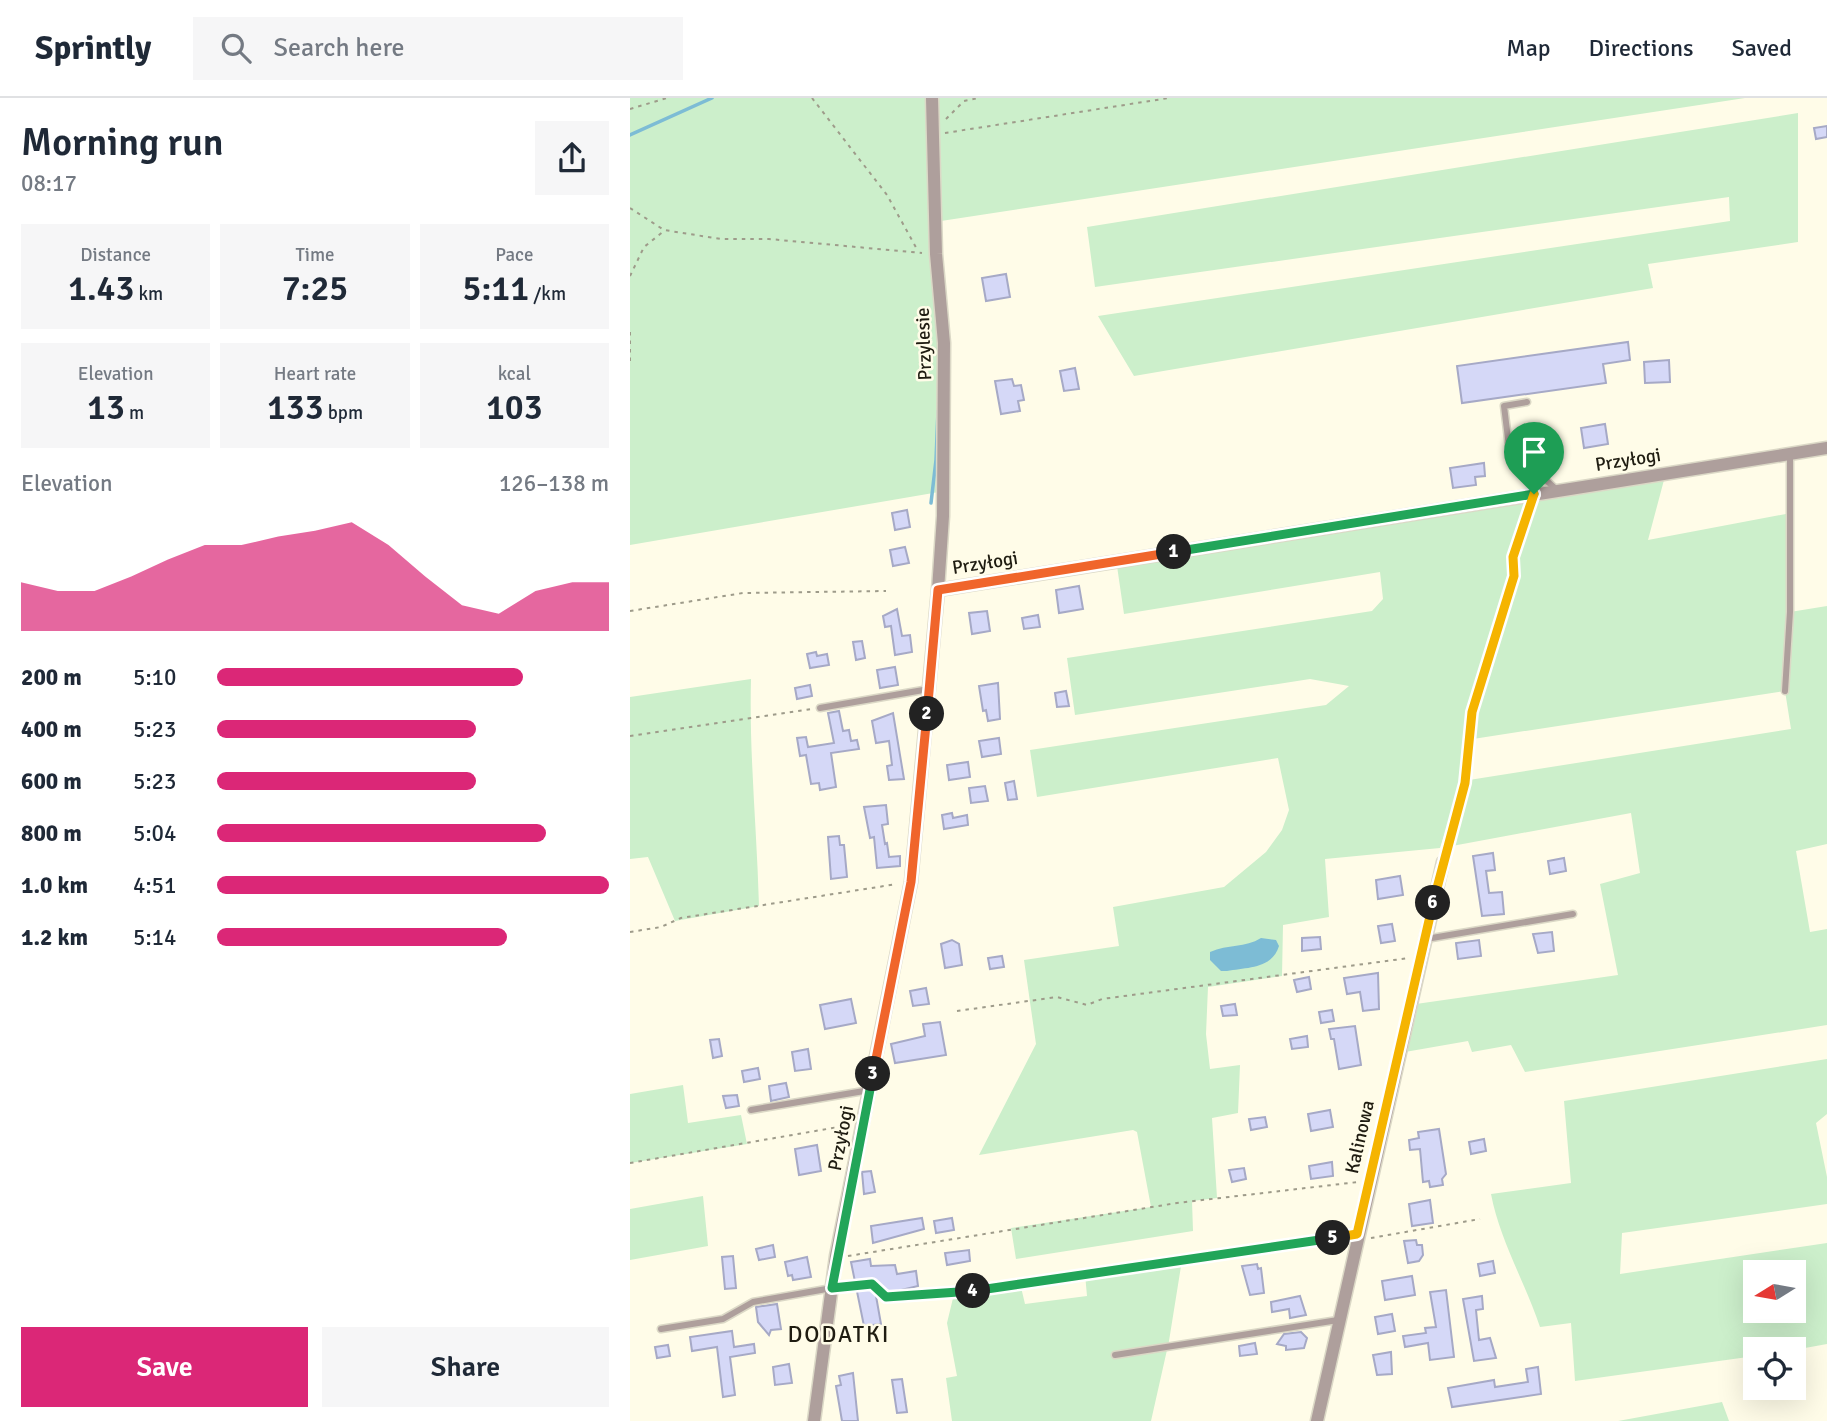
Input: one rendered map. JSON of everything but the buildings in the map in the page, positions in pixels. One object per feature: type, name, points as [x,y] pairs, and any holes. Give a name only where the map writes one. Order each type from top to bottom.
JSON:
[{"type":"street","name":"Przylesie","points":[[932,98],[936,254],[944,342],[943,516],[938,590]]},
{"type":"street","name":"Przyłogi","points":[[814,1421],[836,1256],[911,882],[938,590],[1827,448]]},
{"type":"street","name":"Kalinowa","points":[[1317,1421],[1443,862]]},
{"type":"lane","points":[[1527,402],[1504,406],[1509,447],[1557,490]]},
{"type":"lane","points":[[1785,691],[1790,612],[1790,454]]},
{"type":"lane","points":[[820,708],[929,690]]},
{"type":"lane","points":[[1424,940],[1573,914]]},
{"type":"lane","points":[[751,1110],[870,1090]]},
{"type":"lane","points":[[661,1329],[723,1319],[753,1302],[832,1288]]},
{"type":"lane","points":[[1115,1355],[1338,1320]]},
{"type":"path","points":[[630,109],[667,98]]},
{"type":"path","points":[[812,98],[887,195],[918,252]]},
{"type":"path","points":[[979,98],[964,101],[946,119],[942,133],[1169,98]]},
{"type":"path","points":[[630,208],[664,230],[721,239],[769,239],[936,254]]},
{"type":"path","points":[[630,276],[644,247],[664,230]]},
{"type":"path","points":[[630,331],[630,365]]},
{"type":"path","points":[[1443,862],[1465,783],[1472,712],[1514,576],[1513,557],[1534,494]]},
{"type":"path","points":[[630,611],[743,593],[886,591]]},
{"type":"path","points":[[630,736],[820,708]]},
{"type":"path","points":[[630,932],[661,928],[681,918],[911,882]]},
{"type":"path","points":[[957,1011],[1057,997],[1087,1005],[1102,999],[1420,957]]},
{"type":"path","points":[[630,1163],[863,1123]]},
{"type":"path","points":[[836,1256],[1177,1203],[1370,1181]]},
{"type":"path","points":[[832,1288],[872,1284],[886,1297],[954,1294],[1480,1219]]},
{"type":"green space","points":[[630,98],[1745,98],[941,221],[932,220],[938,343],[939,492],[630,545]]},
{"type":"green space","points":[[1798,113],[1798,242],[1648,264],[1653,288],[1134,376],[1098,316],[1730,221],[1729,197],[1095,287],[1087,227]]},
{"type":"green space","points":[[1664,480],[1648,540],[1791,513],[1790,612],[1827,606],[1827,844],[1796,851],[1810,932],[1827,929],[1827,1025],[1525,1072],[1511,1045],[1472,1052],[1468,1041],[1405,1052],[1416,1004],[1618,975],[1600,884],[1640,873],[1631,813],[1452,846],[1469,780],[1791,729],[1785,691],[1473,739],[1477,715],[1519,578],[1516,558],[1536,499]]},
{"type":"green space","points":[[1527,499],[1509,558],[1511,577],[1474,692],[1458,793],[1440,848],[1325,859],[1329,917],[1283,925],[1282,976],[1208,987],[1206,1034],[1210,1069],[1240,1065],[1238,1113],[1212,1118],[1217,1198],[1192,1201],[1193,1231],[1016,1259],[1011,1228],[1151,1207],[1137,1132],[1133,1130],[979,1155],[1036,1044],[1024,960],[1119,946],[1113,907],[1224,887],[1266,852],[1282,830],[1289,810],[1278,758],[1037,797],[1030,750],[1326,705],[1349,686],[1310,679],[1075,715],[1067,658],[1372,611],[1383,599],[1380,572],[1124,614],[1117,566]]},
{"type":"green space","points":[[751,679],[759,906],[675,921],[648,857],[630,859],[630,697]]},
{"type":"green space","points":[[1827,1059],[1827,1114],[1816,1123],[1827,1177],[1827,1204],[1622,1233],[1620,1274],[1827,1243],[1827,1344],[1806,1348],[1806,1337],[1743,1337],[1743,1358],[1575,1381],[1571,1323],[1540,1327],[1500,1228],[1491,1194],[1571,1183],[1564,1101]]},
{"type":"green space","points":[[683,1085],[688,1123],[741,1115],[747,1144],[630,1163],[630,1094]]},
{"type":"green space","points":[[703,1196],[708,1246],[630,1260],[630,1209]]},
{"type":"green space","points":[[1182,1260],[1169,1341],[1151,1421],[952,1421],[946,1378],[957,1376],[947,1323],[954,1294],[1020,1283],[1025,1304],[1087,1296],[1085,1274]]},
{"type":"green space","points":[[1722,1402],[1729,1421],[1618,1421]]},
{"type":"water","points":[[1261,938],[1276,940],[1279,946],[1276,954],[1265,963],[1221,971],[1210,960],[1210,952]]},
{"type":"waterway","points":[[630,135],[712,98]]},
{"type":"waterway","points":[[931,503],[938,411]]},
{"type":"district","name":"DODATKI","points":[[839,1334]]},
{"type":"route","points":[[1534,494],[1513,557],[1514,576],[1503,616],[1472,712],[1465,783],[1424,940],[1357,1234],[954,1294],[886,1297],[881,1289],[872,1284],[832,1288],[836,1256],[911,882],[938,590],[1534,494]]}]
